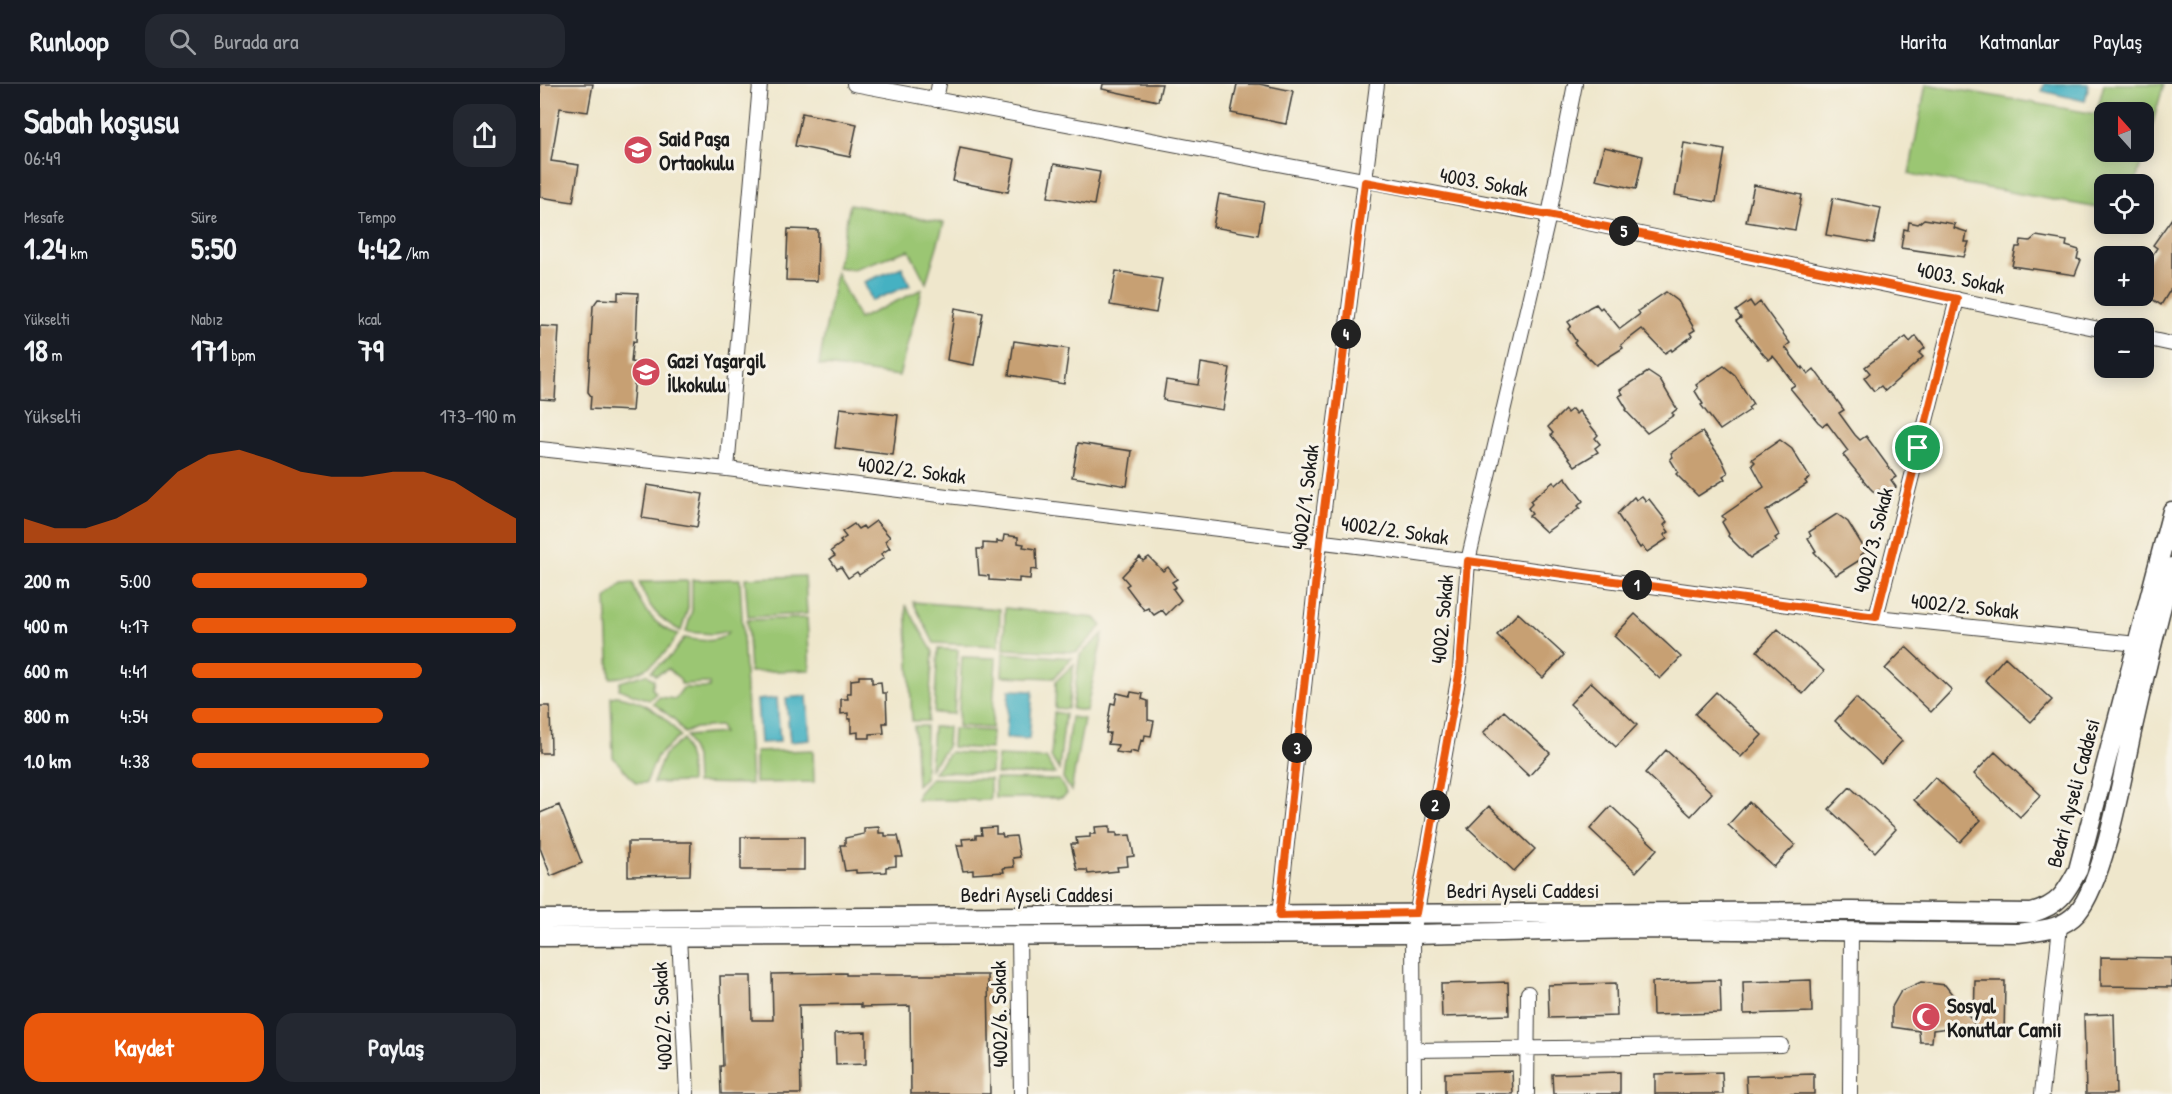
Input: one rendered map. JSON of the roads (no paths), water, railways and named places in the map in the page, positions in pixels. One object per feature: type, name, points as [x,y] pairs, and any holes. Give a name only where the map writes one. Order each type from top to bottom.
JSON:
[{"type":"main road","name":"Bedri Ayseli Caddesi","points":[[540,919],[1852,911],[2032,913],[2051,907],[2067,892],[2078,870],[2172,511]]},
{"type":"main road","name":"Bedri Ayseli Caddesi","points":[[540,937],[1413,934],[1635,929],[2018,933],[2060,926],[2076,914],[2093,884],[2114,811],[2150,651],[2172,567]]},
{"type":"street","points":[[727,469],[760,84]]},
{"type":"street","name":"4003. Sokak","points":[[854,84],[1548,215],[2094,328]]},
{"type":"street","points":[[936,100],[939,84]]},
{"type":"street","name":"4002/1. Sokak","points":[[1279,916],[1320,541],[1377,84]]},
{"type":"street","name":"4002. Sokak","points":[[1414,1094],[1413,934],[1460,669],[1468,561],[1548,215],[1575,84]]},
{"type":"street","name":"4002/3. Sokak","points":[[1876,617],[1957,299]]},
{"type":"street","points":[[2154,340],[2172,344]]},
{"type":"street","name":"4002/2. Sokak","points":[[540,449],[727,469],[1320,541],[1876,617],[2137,644]]},
{"type":"street","points":[[2042,1094],[2060,926]]},
{"type":"street","points":[[1850,1094],[1851,931]]},
{"type":"street","name":"4002/6. Sokak","points":[[1019,934],[1021,1094]]},
{"type":"street","name":"4002/2. Sokak","points":[[679,936],[687,1094]]},
{"type":"street","points":[[1527,1094],[1528,993]]},
{"type":"street","points":[[1414,1050],[1781,1045]]},
{"type":"water","points":[[2044,84],[2089,84],[2085,101],[2042,91]]},
{"type":"water","points":[[902,267],[910,285],[872,301],[864,282]]},
{"type":"water","points":[[1009,690],[1033,691],[1029,739],[1006,738]]},
{"type":"water","points":[[807,696],[810,740],[790,742],[786,698]]},
{"type":"water","points":[[777,698],[780,742],[760,743],[757,700]]},
{"type":"place","name":"Said Paşa Ortaokulu","points":[[638,150]]},
{"type":"place","name":"Gazi Yaşargil İlkokulu","points":[[646,372]]},
{"type":"place","name":"Sosyal Konutlar Camii","points":[[1926,1017]]}]
